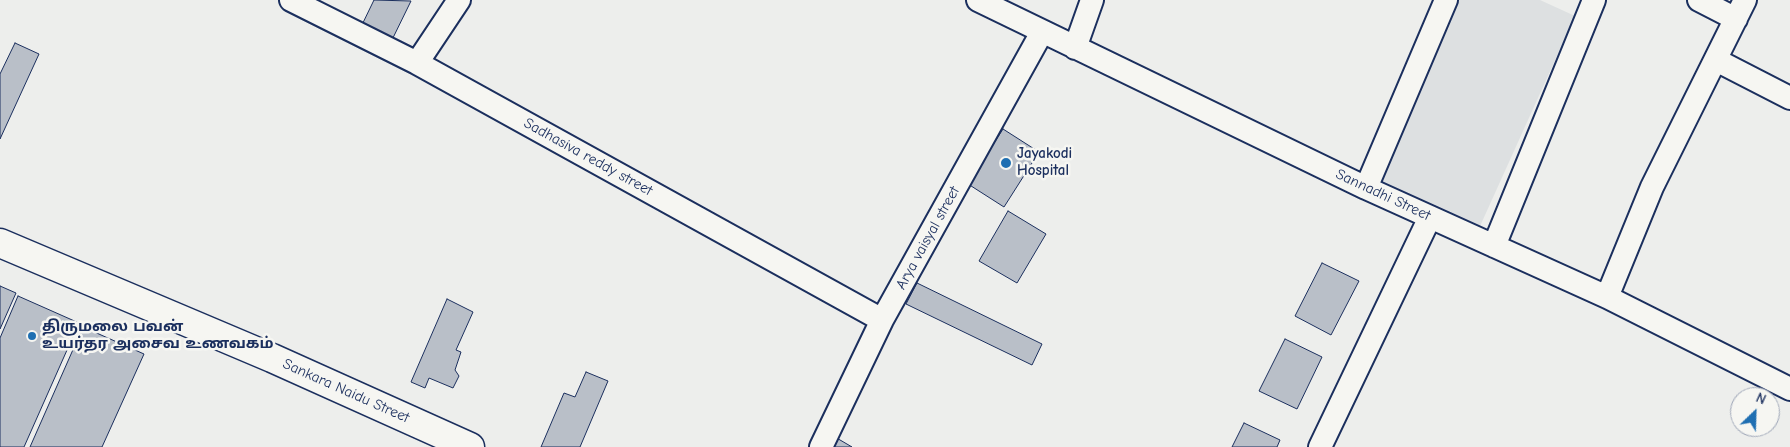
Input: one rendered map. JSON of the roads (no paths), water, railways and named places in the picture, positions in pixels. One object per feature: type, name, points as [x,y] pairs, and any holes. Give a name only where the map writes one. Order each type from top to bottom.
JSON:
[{"type":"main road","name":"Sankara Naidu Street","points":[[0,243],[272,358],[470,447]]},
{"type":"street","name":"Sadhasiva reddy street","points":[[291,0],[418,63],[882,320]]},
{"type":"street","points":[[418,63],[460,0]]},
{"type":"street","name":"Sannadhi Street","points":[[978,0],[1366,188],[1608,297],[1790,389]]},
{"type":"street","points":[[1075,48],[1092,0]]},
{"type":"street","points":[[1366,188],[1446,0]]},
{"type":"street","points":[[1494,246],[1594,0]]},
{"type":"street","points":[[1608,297],[1652,187],[1740,10],[1699,0]]},
{"type":"street","name":"Arya vaisyal street","points":[[821,447],[882,320],[1042,32]]},
{"type":"street","points":[[1716,60],[1790,98]]},
{"type":"street","points":[[1320,447],[1430,217]]},
{"type":"place","name":"Jayakodi Hospital","points":[[1006,163]]},
{"type":"place","name":"திருமலை பவன் உயர்தர அசைவ உணவகம்","points":[[32,336]]}]
